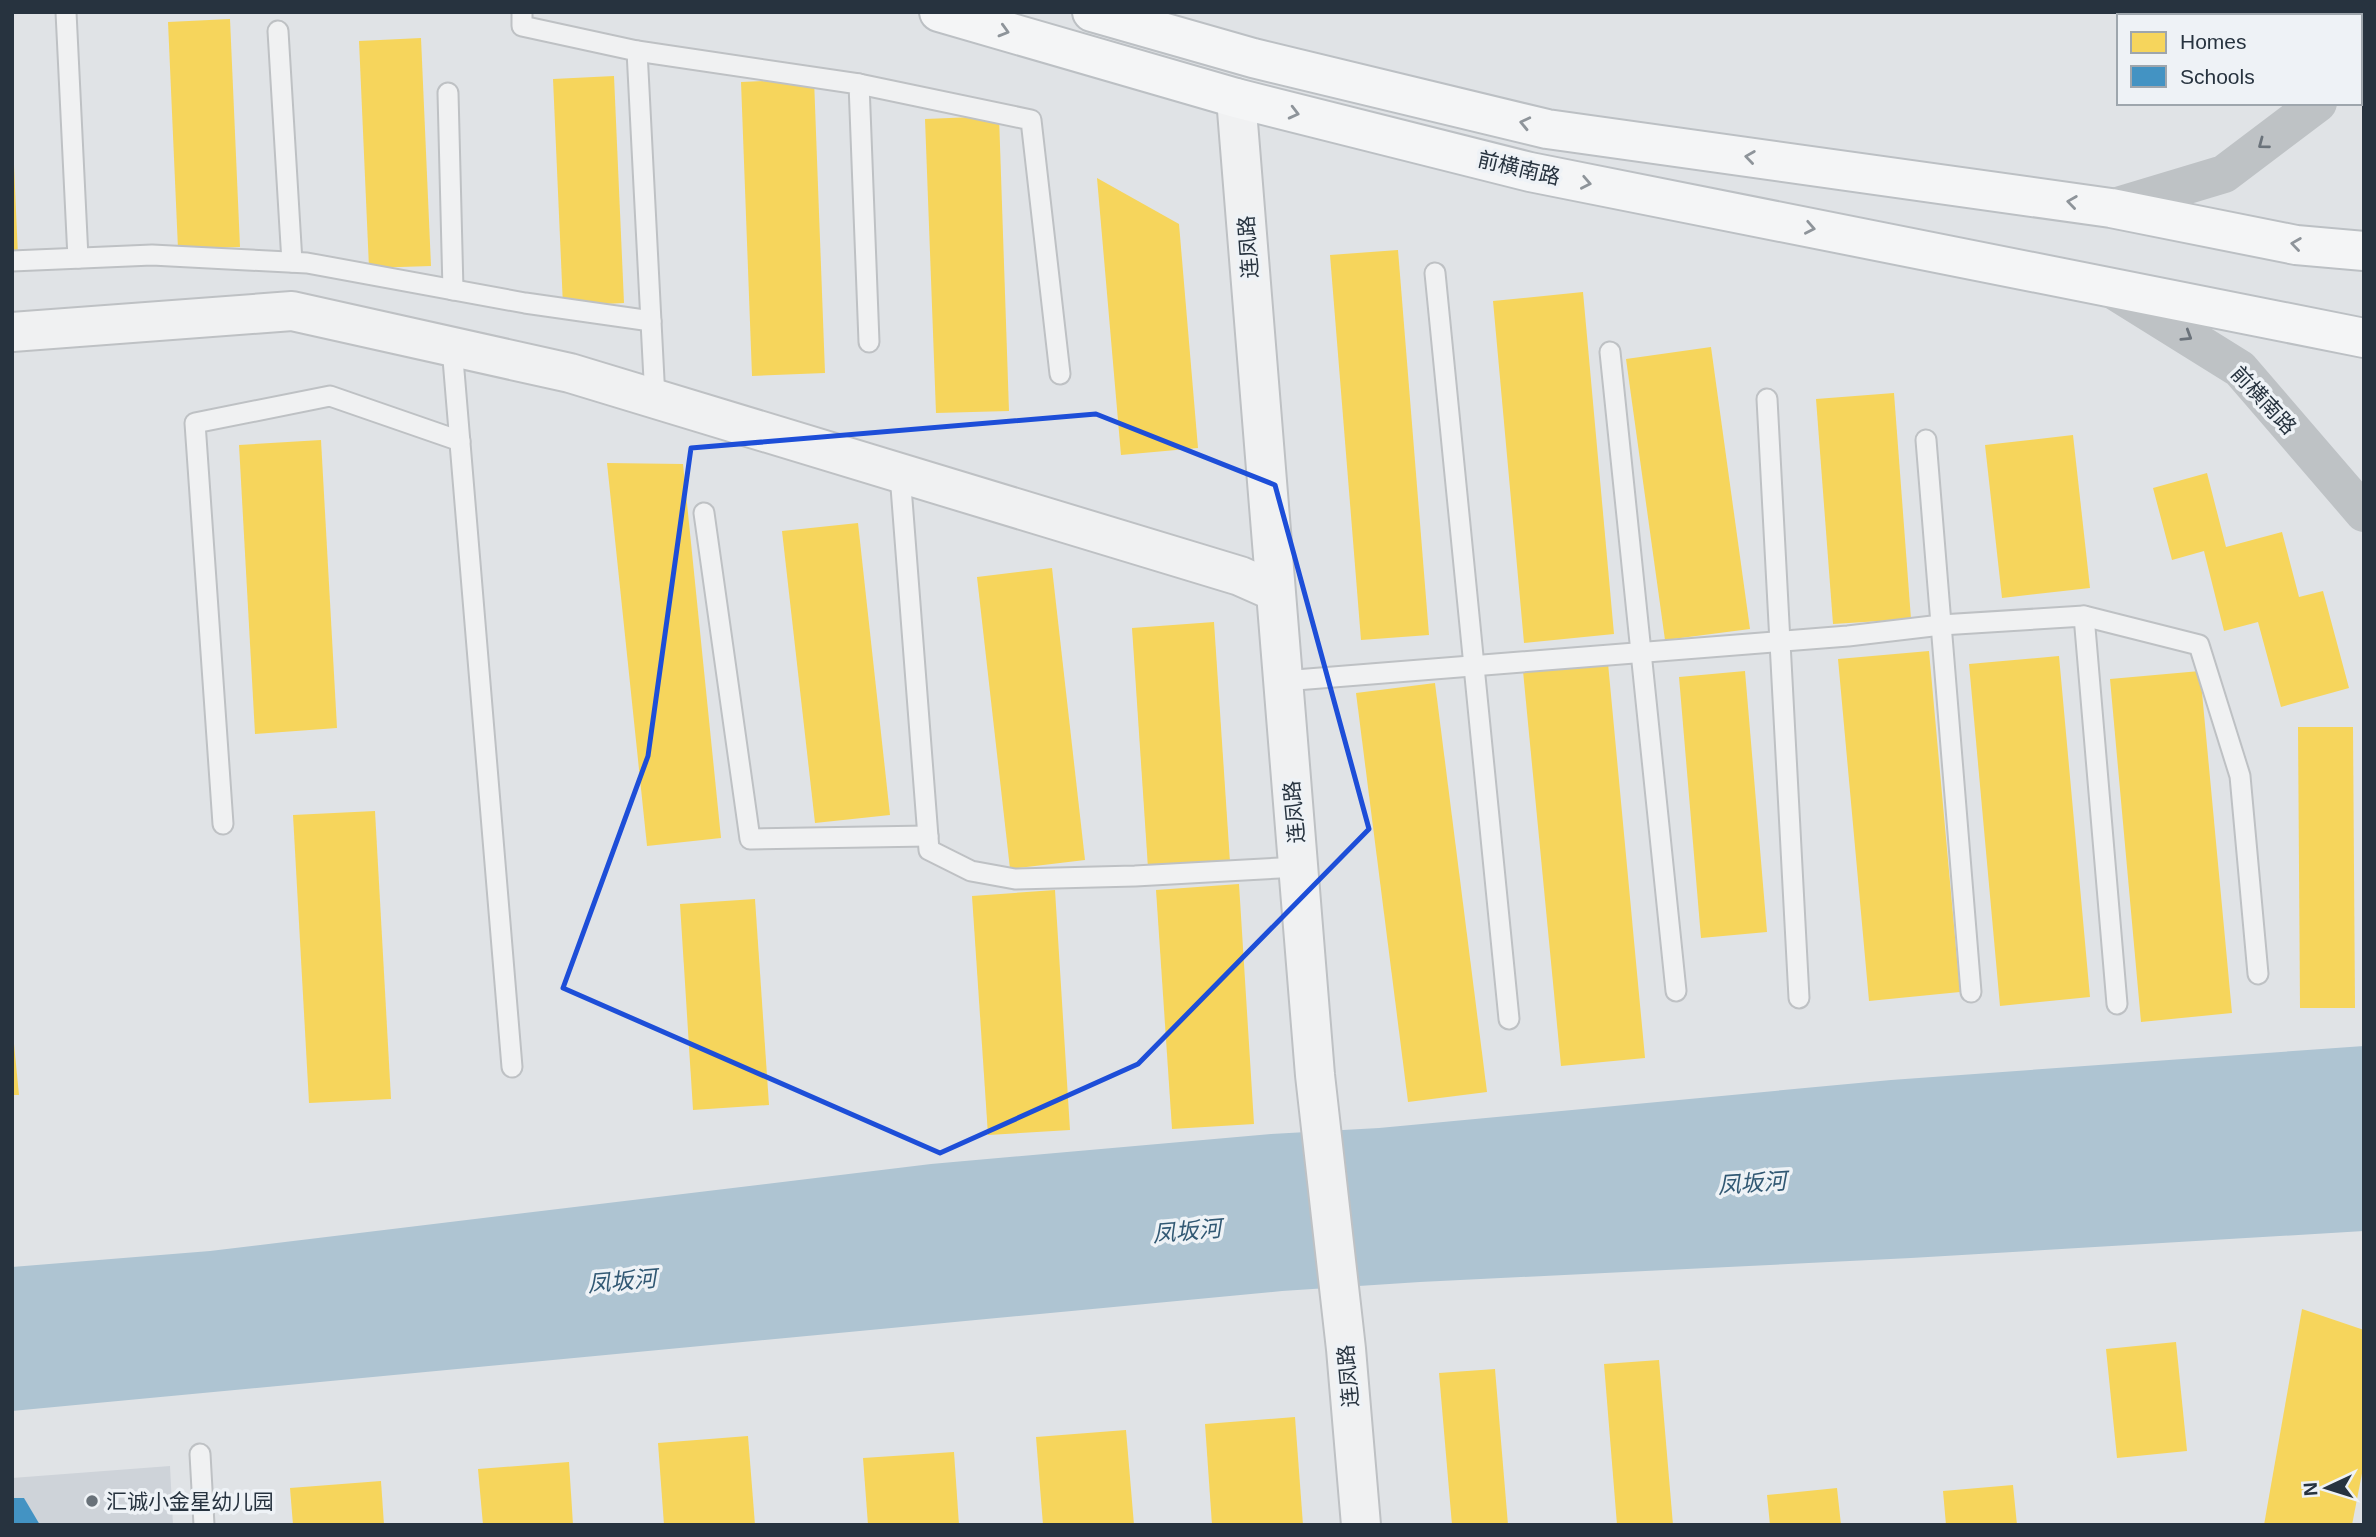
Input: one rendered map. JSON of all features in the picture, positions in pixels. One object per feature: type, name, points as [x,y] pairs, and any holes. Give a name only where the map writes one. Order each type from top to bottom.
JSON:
[{"type":"main road","name":"前横南路","points":[[939,12],[1236,98],[1530,172],[2364,338]]},
{"type":"main road","points":[[1092,12],[1253,58],[1547,129],[2111,208],[2296,245],[2364,251]]},
{"type":"main road","points":[[2111,208],[2224,174],[2315,105]]},
{"type":"main road","name":"前横南路","points":[[2108,287],[2240,369],[2364,513]]},
{"type":"street","name":"连凤路","points":[[1236,98],[1315,1075],[1346,1349],[1361,1525]]},
{"type":"street","points":[[12,332],[292,311],[570,373],[1240,576],[1274,591]]},
{"type":"lane","points":[[66,12],[78,258]]},
{"type":"lane","points":[[522,12],[522,26],[637,51],[859,84],[1031,120],[1060,374]]},
{"type":"lane","points":[[278,31],[292,262]]},
{"type":"lane","points":[[637,51],[655,399]]},
{"type":"lane","points":[[859,84],[869,342]]},
{"type":"lane","points":[[448,93],[453,290]]},
{"type":"lane","points":[[12,261],[152,255],[307,263],[453,290],[651,321]]},
{"type":"lane","points":[[1435,273],[1509,1019]]},
{"type":"lane","points":[[452,346],[512,1067]]},
{"type":"lane","points":[[1610,352],[1639,653],[1676,990]]},
{"type":"lane","points":[[223,824],[195,423],[330,396],[460,441]]},
{"type":"lane","points":[[1767,399],[1799,998]]},
{"type":"lane","points":[[1926,440],[1971,992]]},
{"type":"lane","points":[[900,474],[929,850],[971,871],[1015,879],[1299,867]]},
{"type":"lane","points":[[704,513],[750,839],[928,836]]},
{"type":"lane","points":[[1283,681],[1780,642],[1941,625],[2084,616],[2199,645],[2241,776],[2258,974]]},
{"type":"lane","points":[[2084,616],[2117,1004]]},
{"type":"lane","points":[[200,1454],[204,1525]]},
{"type":"highlighted area","points":[[1096,414],[1275,485],[1369,829],[1138,1064],[940,1153],[563,988],[648,756],[691,448]]},
{"type":"shaded area","name":"汇诚小金星幼儿园","points":[[170,1466],[173,1525],[12,1525],[12,1478]]},
{"type":"water","name":"凤坂河","points":[[2364,1046],[2364,1231],[1282,1291],[12,1411],[12,1267],[210,1251],[931,1164],[1271,1134],[1379,1128],[1891,1080]]},
{"type":"building: Homes","points":[[230,19],[240,247],[178,249],[168,22]]},
{"type":"building: Homes","points":[[421,38],[431,266],[369,268],[359,41]]},
{"type":"building: Homes","points":[[614,76],[624,303],[563,306],[553,79]]},
{"type":"building: Homes","points":[[814,79],[825,373],[752,376],[741,82]]},
{"type":"building: Homes","points":[[999,116],[1009,411],[936,413],[925,119]]},
{"type":"building: Homes","points":[[14,165],[18,256],[12,256]]},
{"type":"building: Homes","points":[[1097,178],[1179,224],[1198,448],[1121,455]]},
{"type":"building: Homes","points":[[1398,250],[1429,635],[1361,640],[1330,255]]},
{"type":"building: Homes","points":[[1583,292],[1614,634],[1524,643],[1493,301]]},
{"type":"building: Homes","points":[[1711,347],[1750,629],[1665,640],[1626,359]]},
{"type":"building: Homes","points":[[1894,393],[1911,619],[1833,624],[1816,399]]},
{"type":"building: Homes","points":[[2073,435],[2090,588],[2002,598],[1985,445]]},
{"type":"building: Homes","points":[[321,440],[337,728],[255,734],[239,445]]},
{"type":"building: Homes","points":[[607,463],[683,464],[721,838],[647,846]]},
{"type":"building: Homes","points":[[2207,473],[2226,547],[2282,532],[2299,597],[2323,591],[2349,688],[2281,707],[2258,622],[2224,631],[2204,551],[2172,560],[2153,488]]},
{"type":"building: Homes","points":[[858,523],[890,815],[815,823],[782,531]]},
{"type":"building: Homes","points":[[1052,568],[1085,860],[1010,869],[977,577]]},
{"type":"building: Homes","points":[[1214,622],[1230,862],[1148,868],[1132,628]]},
{"type":"building: Homes","points":[[1929,651],[1960,992],[1869,1001],[1838,659]]},
{"type":"building: Homes","points":[[2059,656],[2090,997],[2000,1006],[1969,664]]},
{"type":"building: Homes","points":[[1608,663],[1645,1058],[1561,1066],[1523,671]]},
{"type":"building: Homes","points":[[1745,671],[1767,932],[1701,938],[1679,677]]},
{"type":"building: Homes","points":[[2200,671],[2232,1013],[2141,1022],[2110,679]]},
{"type":"building: Homes","points":[[1435,683],[1487,1092],[1408,1102],[1356,693]]},
{"type":"building: Homes","points":[[2298,727],[2353,727],[2355,1008],[2300,1008]]},
{"type":"building: Homes","points":[[375,811],[391,1099],[309,1103],[293,815]]},
{"type":"building: Homes","points":[[1239,884],[1254,1124],[1172,1129],[1156,890]]},
{"type":"building: Homes","points":[[1055,890],[1070,1130],[988,1135],[972,896]]},
{"type":"building: Homes","points":[[755,899],[769,1105],[693,1110],[680,904]]},
{"type":"building: Homes","points":[[14,1044],[19,1095],[12,1095]]},
{"type":"building: Homes","points":[[2302,1309],[2364,1330],[2364,1463],[2352,1525],[2264,1525]]},
{"type":"building: Homes","points":[[2176,1342],[2187,1451],[2117,1458],[2106,1349]]},
{"type":"building: Homes","points":[[1659,1360],[1673,1525],[1617,1525],[1604,1364]]},
{"type":"building: Homes","points":[[1495,1369],[1508,1525],[1452,1525],[1439,1373]]},
{"type":"building: Homes","points":[[1295,1417],[1303,1525],[1212,1525],[1205,1424]]},
{"type":"building: Homes","points":[[1126,1430],[1134,1525],[1043,1525],[1036,1437]]},
{"type":"building: Homes","points":[[748,1436],[755,1525],[664,1525],[658,1443]]},
{"type":"building: Homes","points":[[954,1452],[959,1525],[868,1525],[863,1458]]},
{"type":"building: Homes","points":[[569,1462],[573,1525],[483,1525],[478,1469]]},
{"type":"building: Homes","points":[[381,1481],[384,1525],[293,1525],[290,1488]]},
{"type":"building: Homes","points":[[2013,1485],[2017,1525],[1946,1525],[1943,1491]]},
{"type":"building: Homes","points":[[1837,1488],[1841,1525],[1770,1525],[1767,1495]]},
{"type":"building: Schools","points":[[12,1498],[24,1498],[40,1525],[12,1525]]},
{"type":"place","name":"汇诚小金星幼儿园","points":[[92,1501]]}]
